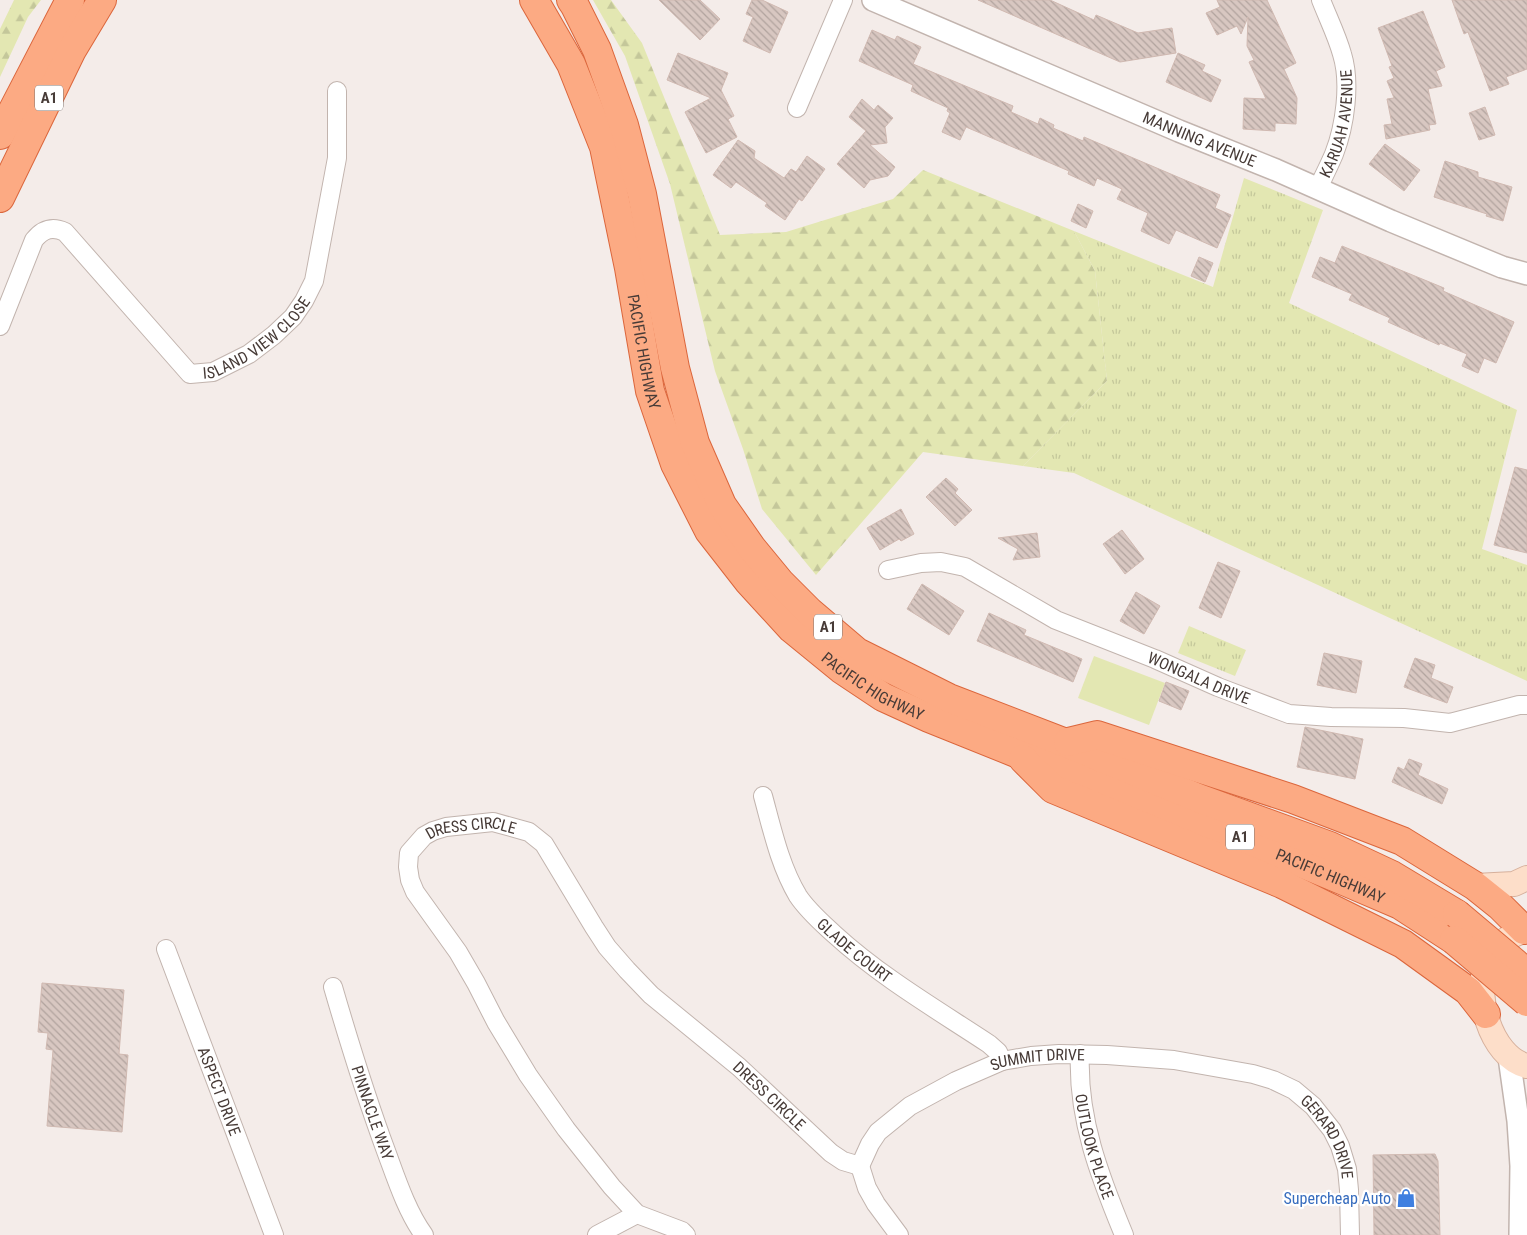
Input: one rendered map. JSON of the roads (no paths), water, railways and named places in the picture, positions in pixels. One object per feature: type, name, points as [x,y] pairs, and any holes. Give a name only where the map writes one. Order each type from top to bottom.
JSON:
[{"type":"highway","name":"A1","points":[[0,135],[70,0]]},
{"type":"highway","name":"A1","points":[[0,198],[72,50],[102,0]]},
{"type":"highway","name":"PACIFIC HIGHWAY","points":[[534,0],[571,64],[604,147],[629,268],[650,391],[676,464],[709,531],[748,581],[792,630],[841,669],[883,697],[928,718],[1016,753],[1200,821],[1455,927],[1527,973]]},
{"type":"highway","name":"PACIFIC HIGHWAY","points":[[571,0],[576,6],[598,50],[624,125],[642,194],[675,368],[695,444],[722,505],[752,548],[780,582],[810,612],[857,652],[949,698],[1066,743],[1198,798],[1330,846],[1392,875],[1455,927],[1527,1002]]},
{"type":"highway","points":[[1066,743],[1097,735],[1294,799],[1402,841],[1475,886],[1526,930]]},
{"type":"highway","points":[[1016,753],[1053,790],[1282,884],[1403,944],[1468,991],[1486,1014]]},
{"type":"main road","points":[[1475,886],[1514,884],[1527,878]]},
{"type":"main road","points":[[1518,1061],[1493,1035],[1486,1014],[1483,973],[1488,959],[1499,944],[1511,936],[1526,930]]},
{"type":"street","points":[[797,108],[843,0]]},
{"type":"street","name":"MANNING AVENUE","points":[[873,0],[1391,221],[1494,263],[1527,274]]},
{"type":"street","name":"KARUAH AVENUE","points":[[1318,189],[1334,153],[1342,126],[1346,82],[1343,56],[1321,0]]},
{"type":"street","name":"ISLAND VIEW CLOSE","points":[[0,326],[34,240],[40,232],[57,228],[64,232],[190,374],[213,372],[248,354],[274,335],[293,317],[314,281],[337,158],[337,91]]},
{"type":"street","name":"WONGALA DRIVE","points":[[888,570],[921,563],[942,562],[965,567],[1056,620],[1155,659],[1218,687],[1289,714],[1331,717],[1404,718],[1450,723],[1520,705],[1527,705]]},
{"type":"street","name":"GLADE COURT","points":[[763,796],[784,866],[797,894],[810,912],[853,951],[905,990],[989,1044],[998,1052],[1002,1060]]},
{"type":"street","name":"DRESS CIRCLE","points":[[686,1235],[682,1231],[637,1214],[612,1187],[572,1136],[528,1075],[496,1022],[458,952],[415,892],[410,880],[408,867],[409,853],[424,836],[446,827],[493,822],[529,832],[544,844],[607,947],[651,995],[739,1066],[831,1154],[860,1166]]},
{"type":"street","name":"ASPECT DRIVE","points":[[166,949],[274,1235]]},
{"type":"street","name":"PINNACLE WAY","points":[[332,987],[380,1136],[416,1224],[424,1235]]},
{"type":"street","name":"SUMMIT DRIVE","points":[[860,1166],[878,1132],[910,1106],[956,1081],[1002,1060],[1031,1056],[1080,1054],[1174,1060],[1253,1074]]},
{"type":"street","name":"OUTLOOK PLACE","points":[[1080,1054],[1081,1100],[1088,1135],[1103,1184],[1124,1235]]},
{"type":"street","points":[[1518,1061],[1518,1121],[1521,1166],[1520,1235]]},
{"type":"street","name":"GERARD DRIVE","points":[[1253,1074],[1273,1080],[1294,1090],[1313,1106],[1332,1130],[1340,1146],[1347,1169],[1350,1235]]},
{"type":"street","points":[[860,1166],[866,1188],[899,1235]]},
{"type":"street","points":[[597,1235],[637,1214]]},
{"type":"place","name":"Supercheap Auto","points":[[1406,1198]]}]
